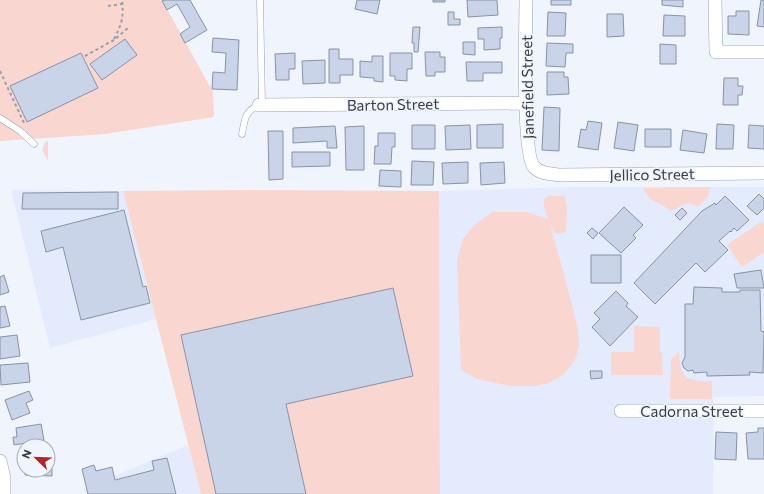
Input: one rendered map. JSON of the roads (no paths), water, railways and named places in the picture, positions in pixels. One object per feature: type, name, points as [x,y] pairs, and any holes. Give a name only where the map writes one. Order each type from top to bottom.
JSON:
[{"type":"street","name":"Janefield Street","points":[[526,0],[526,103],[528,148],[533,166],[540,171]]},
{"type":"street","points":[[715,0],[716,52],[764,52]]},
{"type":"street","name":"Barton Street","points":[[261,105],[526,103]]},
{"type":"street","name":"Jellico Street","points":[[540,171],[548,174],[560,175],[764,173]]},
{"type":"street","name":"Cadorna Street","points":[[621,411],[764,410]]},
{"type":"street","points":[[0,461],[4,478],[4,494]]},
{"type":"lane","points":[[242,134],[246,115],[250,109],[261,105],[260,0]]},
{"type":"lane","points":[[0,118],[21,132],[34,144]]}]
